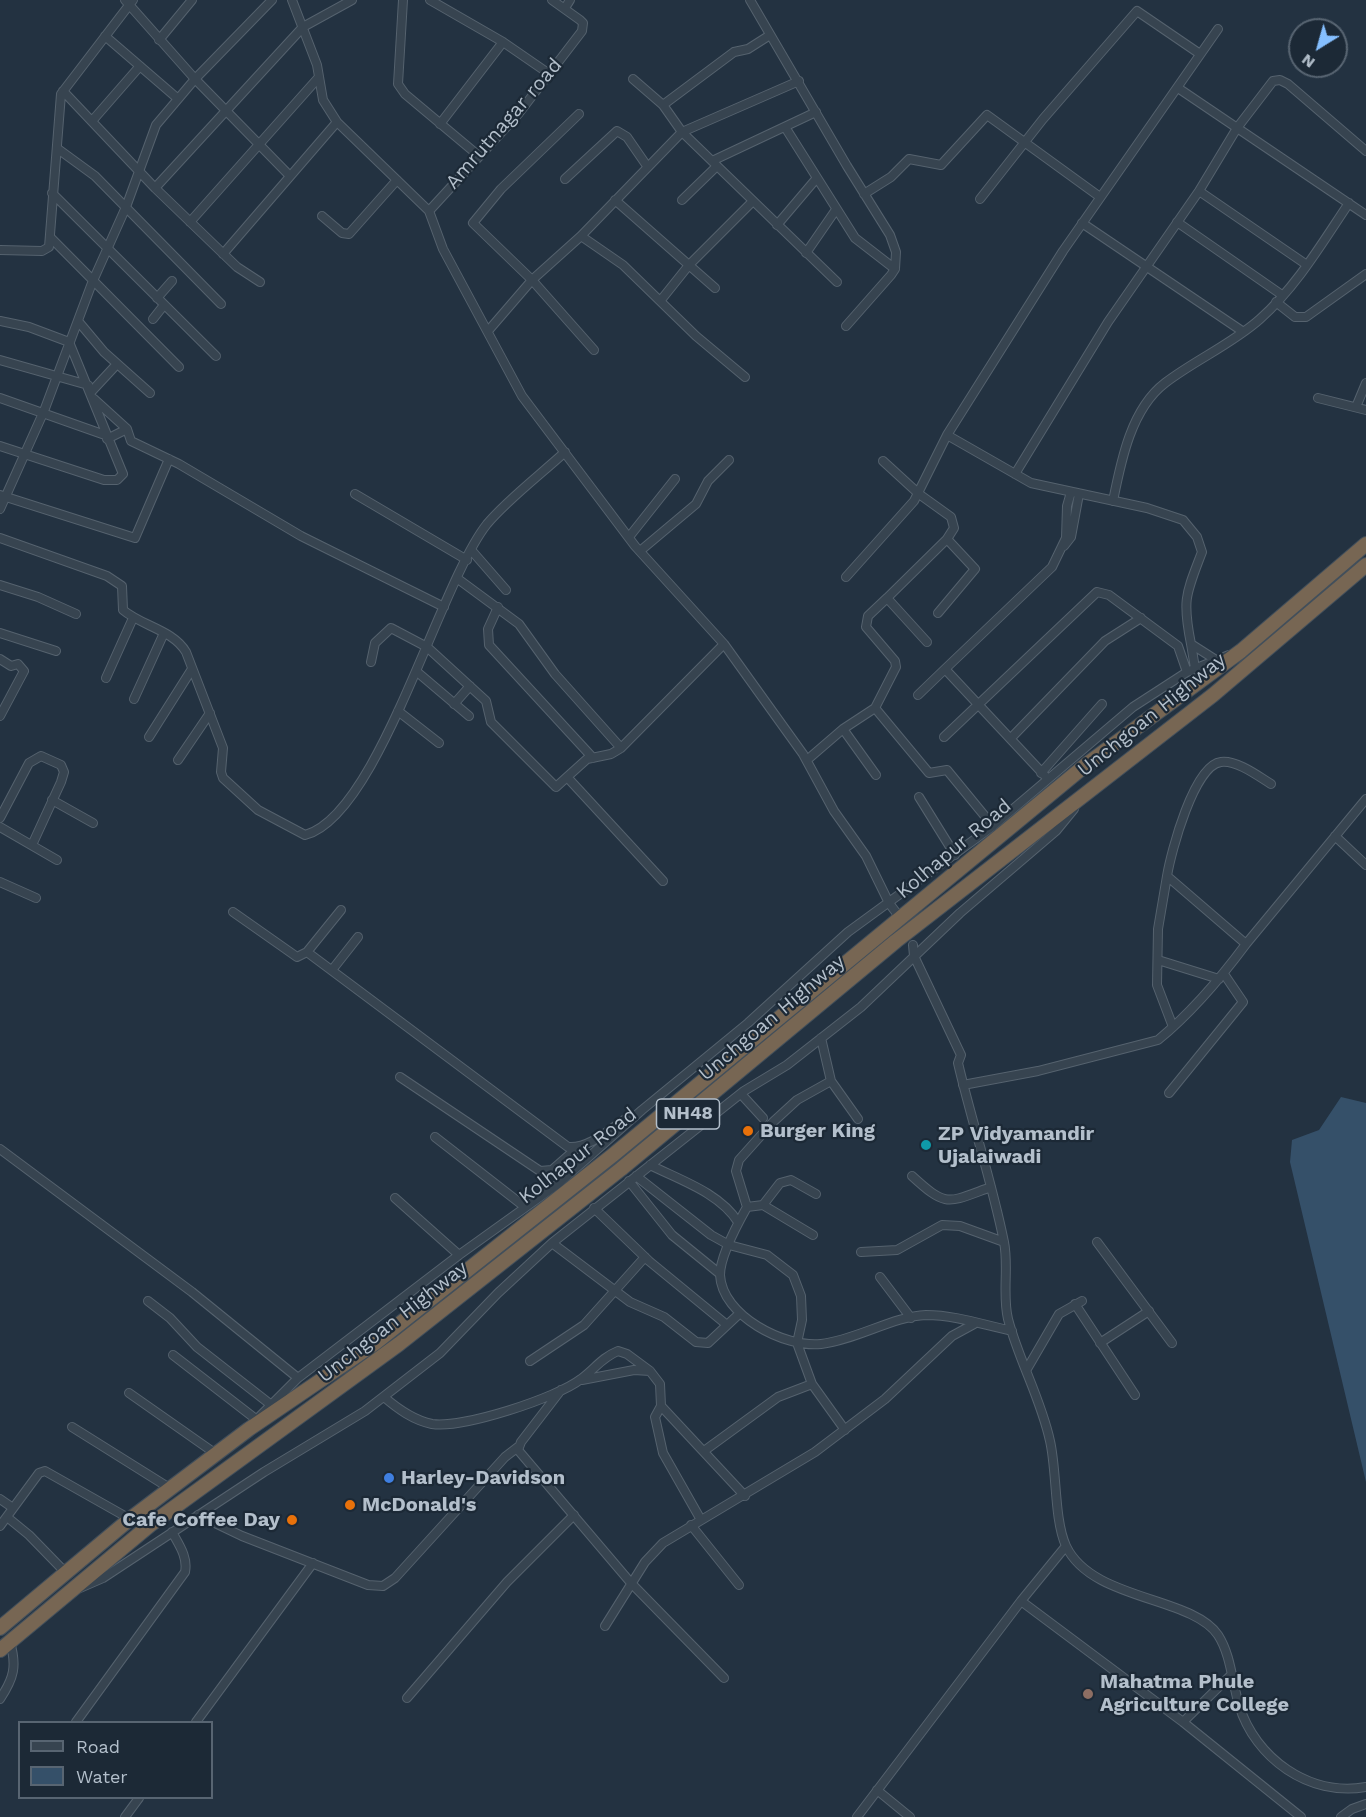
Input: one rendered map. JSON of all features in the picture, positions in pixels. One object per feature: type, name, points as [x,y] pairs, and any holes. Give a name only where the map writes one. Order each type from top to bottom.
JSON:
[{"type":"highway","name":"Kolhapur Road","points":[[0,1628],[130,1520],[253,1424],[374,1344],[613,1155],[1087,764],[1241,651],[1366,544]]},
{"type":"highway","name":"Unchgoan Highway","points":[[5,1646],[150,1525],[399,1344],[664,1134],[896,940],[1213,694],[1366,565]]},
{"type":"street","points":[[159,40],[192,0]]},
{"type":"street","points":[[0,509],[3,496],[44,411],[92,283],[126,207],[137,171],[156,125],[177,98],[272,0]]},
{"type":"street","points":[[292,0],[319,77],[323,100],[337,122],[429,211],[443,249],[522,396],[640,551],[724,644],[807,760],[834,811],[866,855],[889,903],[898,915]]},
{"type":"street","points":[[155,188],[303,27],[352,0]]},
{"type":"street","points":[[403,0],[397,80],[405,94],[479,156]]},
{"type":"street","points":[[430,0],[503,42],[548,74]]},
{"type":"street","points":[[552,0],[565,8],[570,0]]},
{"type":"street","points":[[750,0],[890,235],[897,252],[895,269],[846,326]]},
{"type":"street","points":[[0,250],[42,250],[49,247],[52,193],[58,149],[59,110],[63,91],[129,1],[159,40],[289,175]]},
{"type":"street","name":"Amrutnagar road","points":[[429,211],[519,113],[578,38],[583,22],[565,8]]},
{"type":"street","points":[[980,199],[1023,143],[1137,11],[1200,54]]},
{"type":"street","points":[[846,577],[907,511],[919,494],[947,435],[1082,224],[1218,28]]},
{"type":"street","points":[[663,105],[734,52],[748,49],[770,35]]},
{"type":"street","points":[[105,36],[177,98]]},
{"type":"street","points":[[440,124],[503,42]]},
{"type":"street","points":[[92,121],[112,95],[140,66]]},
{"type":"street","points":[[190,222],[319,77]]},
{"type":"street","points":[[633,78],[663,105],[682,132],[837,282]]},
{"type":"street","points":[[1015,474],[1102,332],[1268,85],[1280,80],[1366,151]]},
{"type":"street","points":[[488,331],[532,280],[581,236],[682,132],[799,81]]},
{"type":"street","points":[[1178,88],[1366,215]]},
{"type":"street","points":[[63,91],[137,171],[223,254],[260,282]]},
{"type":"street","points":[[682,200],[714,164],[816,112]]},
{"type":"street","points":[[579,114],[473,220],[477,229],[532,280],[594,350]]},
{"type":"street","points":[[864,194],[891,177],[909,159],[941,165],[987,115],[1003,124],[1023,143],[1100,197]]},
{"type":"street","points":[[223,254],[337,122]]},
{"type":"street","points":[[785,127],[835,211],[855,238],[895,269]]},
{"type":"street","points":[[565,179],[617,131],[627,137],[647,166]]},
{"type":"street","points":[[58,149],[95,177],[221,304]]},
{"type":"street","points":[[777,225],[816,179]]},
{"type":"street","points":[[322,216],[342,233],[349,234],[397,180]]},
{"type":"street","points":[[1199,190],[1307,265]]},
{"type":"street","points":[[52,193],[216,356]]},
{"type":"street","points":[[615,200],[715,288]]},
{"type":"street","points":[[661,300],[689,265],[753,201]]},
{"type":"street","points":[[1113,501],[1119,473],[1140,411],[1163,384],[1260,319],[1307,265],[1349,203]]},
{"type":"street","points":[[806,253],[835,211]]},
{"type":"street","points":[[1177,222],[1282,295]]},
{"type":"street","points":[[1082,224],[1242,331]]},
{"type":"street","points":[[581,236],[623,265],[696,336],[745,377]]},
{"type":"street","points":[[51,238],[92,283],[179,367]]},
{"type":"street","points":[[1276,302],[1295,316],[1306,317],[1366,274]]},
{"type":"street","points":[[157,298],[172,281]]},
{"type":"street","points":[[153,319],[164,305]]},
{"type":"street","points":[[0,321],[28,327],[69,342],[91,392],[106,437],[123,472],[117,480],[104,480],[0,446]]},
{"type":"street","points":[[78,321],[117,364],[150,393]]},
{"type":"street","points":[[0,360],[56,377],[91,392],[127,429],[131,441],[169,459],[301,536],[444,607]]},
{"type":"street","points":[[91,392],[117,364]]},
{"type":"street","points":[[1356,407],[1366,383]]},
{"type":"street","points":[[0,398],[44,411],[106,437],[127,429]]},
{"type":"street","points":[[1318,398],[1366,410]]},
{"type":"street","points":[[947,435],[1031,483],[1147,508],[1183,520],[1197,537],[1202,552],[1186,590],[1185,614],[1195,668]]},
{"type":"street","points":[[0,538],[116,580],[122,586],[123,610],[182,645],[224,748],[221,772],[223,778],[258,810],[305,836],[318,832],[348,799],[377,754],[444,607],[487,524],[565,452]]},
{"type":"street","points":[[3,496],[135,538],[169,459]]},
{"type":"street","points":[[640,551],[696,504],[708,481],[729,460]]},
{"type":"street","points":[[807,760],[843,729],[875,708],[896,667],[895,661],[870,632],[866,622],[868,616],[947,539],[954,528],[954,521],[919,494],[883,461]]},
{"type":"street","points":[[629,537],[675,479]]},
{"type":"street","points":[[918,695],[1046,573],[1071,537],[1075,493]]},
{"type":"street","points":[[355,494],[467,560]]},
{"type":"street","points":[[938,613],[975,569],[947,539]]},
{"type":"street","points":[[472,551],[506,590]]},
{"type":"street","points":[[458,579],[519,624],[546,660],[621,748]]},
{"type":"street","points":[[0,585],[38,597],[76,614]]},
{"type":"street","points":[[944,736],[980,705],[1094,594],[1105,593],[1178,646],[1187,672]]},
{"type":"street","points":[[887,598],[927,642]]},
{"type":"street","points":[[498,607],[487,636],[493,650],[593,758]]},
{"type":"street","points":[[106,678],[133,618]]},
{"type":"street","points":[[1011,738],[1105,641],[1141,618]]},
{"type":"street","points":[[370,662],[375,643],[391,628],[427,648],[486,701],[492,722],[556,787],[581,763],[621,748],[724,644]]},
{"type":"street","points":[[0,633],[56,651]]},
{"type":"street","points":[[134,699],[164,633]]},
{"type":"street","points":[[1191,644],[1216,660]]},
{"type":"street","points":[[1044,775],[1134,707],[1187,672],[1241,651]]},
{"type":"street","points":[[0,659],[11,666],[18,664],[24,671],[0,716]]},
{"type":"street","points":[[149,737],[192,669]]},
{"type":"street","points":[[945,669],[1044,775]]},
{"type":"street","points":[[416,671],[469,716]]},
{"type":"street","points":[[454,704],[470,686]]},
{"type":"street","points":[[173,1355],[253,1424],[270,1404],[298,1378],[459,1255],[558,1184],[642,1110],[748,1023],[848,932],[993,826],[1044,775],[1102,705]]},
{"type":"street","points":[[875,708],[929,773],[947,770],[993,826]]},
{"type":"street","points":[[398,711],[439,742]]},
{"type":"street","points":[[178,760],[210,713]]},
{"type":"street","points":[[843,729],[876,775]]},
{"type":"street","points":[[0,818],[3,803],[29,763],[41,756],[61,765],[64,772],[32,845]]},
{"type":"street","points":[[1173,1027],[1157,985],[1158,929],[1167,876],[1183,813],[1211,767],[1221,762],[1235,764],[1271,784]]},
{"type":"street","points":[[567,777],[663,881]]},
{"type":"street","points":[[69,1591],[103,1578],[384,1397],[440,1353],[498,1293],[594,1208],[741,1094],[786,1065],[861,1007],[1020,860],[1056,831],[1088,791]]},
{"type":"street","points":[[919,797],[955,855]]},
{"type":"street","points":[[963,1085],[1118,1052],[1158,1040],[1221,976],[1366,799]]},
{"type":"street","points":[[52,800],[93,823]]},
{"type":"street","points":[[1359,807],[1366,814]]},
{"type":"street","points":[[0,827],[57,860]]},
{"type":"street","points":[[1335,836],[1366,866]]},
{"type":"street","points":[[1167,876],[1246,944]]},
{"type":"street","points":[[0,882],[36,898]]},
{"type":"street","points":[[233,912],[292,956],[302,956],[341,910]]},
{"type":"street","points":[[333,970],[358,937]]},
{"type":"street","points":[[913,945],[914,956],[962,1055],[958,1063],[1004,1242],[1007,1260],[1005,1298],[1012,1331],[1050,1441],[1060,1521],[1066,1546],[1082,1564],[1102,1580],[1210,1625],[1226,1651],[1246,1726],[1267,1755],[1290,1772],[1309,1781],[1343,1789],[1366,1787]]},
{"type":"street","points":[[307,952],[568,1147],[577,1148]]},
{"type":"street","points":[[1158,960],[1221,976],[1243,1002],[1169,1093]]},
{"type":"street","points":[[821,1038],[831,1081],[853,1108],[858,1119]]},
{"type":"street","points":[[399,1077],[540,1171],[552,1170],[577,1148],[642,1110]]},
{"type":"street","points":[[720,1274],[738,1222],[747,1207],[736,1171],[740,1160],[789,1107],[831,1081]]},
{"type":"street","points":[[741,1094],[763,1118]]},
{"type":"street","points":[[435,1137],[525,1207]]},
{"type":"street","points":[[0,1149],[192,1292],[298,1378]]},
{"type":"street","points":[[650,1165],[711,1196],[732,1212],[738,1222]]},
{"type":"street","points":[[912,1176],[936,1197],[947,1202],[991,1187]]},
{"type":"street","points":[[632,1178],[729,1245],[767,1255],[793,1275],[801,1296],[802,1320],[797,1343],[812,1384],[844,1430]]},
{"type":"street","points":[[632,1178],[672,1235],[720,1274],[729,1299],[739,1314],[760,1327],[797,1343],[834,1342],[926,1315],[952,1318],[1012,1331]]},
{"type":"street","points":[[763,1205],[780,1183],[791,1180],[816,1194]]},
{"type":"street","points":[[395,1198],[459,1255]]},
{"type":"street","points":[[747,1207],[763,1205],[813,1235]]},
{"type":"street","points":[[594,1208],[645,1257],[727,1325]]},
{"type":"street","points":[[861,1252],[897,1250],[942,1225],[960,1226],[1004,1242]]},
{"type":"street","points":[[1098,1242],[1172,1343]]},
{"type":"street","points":[[552,1243],[615,1291],[643,1309],[664,1317],[702,1345],[708,1343],[739,1314]]},
{"type":"street","points":[[530,1361],[547,1348],[573,1335],[645,1257]]},
{"type":"street","points":[[880,1277],[911,1318]]},
{"type":"street","points":[[148,1301],[170,1318],[197,1347],[270,1404]]},
{"type":"street","points":[[1027,1369],[1059,1314],[1079,1303],[1100,1343],[1135,1395]]},
{"type":"street","points":[[1100,1343],[1149,1311]]},
{"type":"street","points":[[605,1626],[652,1551],[691,1525],[745,1496],[815,1452],[885,1399],[952,1336],[975,1323]]},
{"type":"street","points":[[581,1380],[603,1357],[618,1351],[627,1354],[650,1371],[660,1384],[661,1406],[655,1417],[663,1453],[701,1520]]},
{"type":"street","points":[[384,1397],[419,1420],[453,1425],[528,1403],[581,1380],[628,1371],[650,1371]]},
{"type":"street","points":[[704,1451],[778,1397],[812,1384]]},
{"type":"street","points":[[198,1515],[242,1536],[368,1585],[383,1586],[395,1578],[505,1457],[518,1447],[562,1389]]},
{"type":"street","points":[[129,1393],[216,1454]]},
{"type":"street","points":[[661,1406],[745,1496]]},
{"type":"street","points":[[72,1426],[171,1489]]},
{"type":"street","points":[[518,1447],[631,1583],[724,1678]]},
{"type":"street","points":[[0,1526],[39,1473],[45,1471],[130,1520]]},
{"type":"street","points":[[0,1499],[13,1508]]},
{"type":"street","points":[[407,1698],[507,1582],[574,1515]]},
{"type":"street","points":[[7,1517],[29,1535],[66,1573]]},
{"type":"street","points":[[691,1525],[739,1585]]},
{"type":"street","points":[[77,1721],[185,1572],[187,1564],[172,1532]]},
{"type":"street","points":[[857,1817],[1021,1601],[1066,1546]]},
{"type":"street","points":[[197,1721],[313,1563]]},
{"type":"street","points":[[1021,1601],[1183,1722],[1301,1817]]},
{"type":"street","points":[[0,1700],[15,1671],[15,1659],[5,1646]]},
{"type":"street","points":[[1183,1722],[1232,1674]]},
{"type":"street","points":[[877,1790],[910,1817]]},
{"type":"street","points":[[125,1817],[138,1799]]},
{"type":"street","points":[[1341,1817],[1352,1809],[1366,1804]]},
{"type":"water","points":[[1341,1097],[1366,1103],[1366,1482],[1290,1162],[1292,1140],[1319,1130]]},
{"type":"place","name":"Burger King","points":[[748,1131]]},
{"type":"place","name":"ZP Vidyamandir Ujalaiwadi","points":[[926,1145]]},
{"type":"place","name":"Harley-Davidson","points":[[389,1478]]},
{"type":"place","name":"McDonald's","points":[[350,1505]]},
{"type":"place","name":"Cafe Coffee Day","points":[[292,1520]]},
{"type":"place","name":"Mahatma Phule Agriculture College","points":[[1088,1694]]}]
